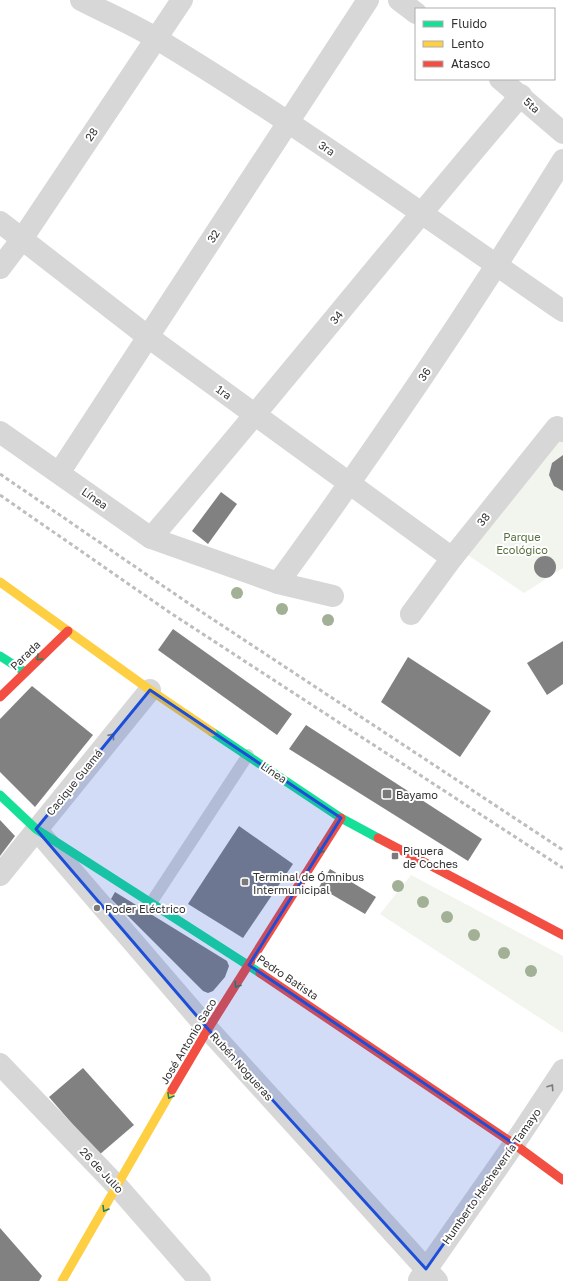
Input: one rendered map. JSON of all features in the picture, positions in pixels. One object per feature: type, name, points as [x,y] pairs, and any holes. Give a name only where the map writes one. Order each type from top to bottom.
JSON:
[{"type":"main road","name":"Línea","points":[[0,582],[150,690],[341,818],[563,935]]},
{"type":"main road","name":"Parada","points":[[0,697],[68,631]]},
{"type":"main road","points":[[0,656],[25,672]]},
{"type":"main road","name":"Pedro Batista","points":[[0,795],[36,829],[249,965],[514,1144],[563,1180]]},
{"type":"main road","name":"José Antonio Saco","points":[[62,1281],[208,1029],[341,818]]},
{"type":"street","name":"3ra","points":[[82,0],[155,38],[288,122],[563,311]]},
{"type":"street","name":"28","points":[[0,268],[22,239],[155,38],[182,0]]},
{"type":"street","name":"32","points":[[59,473],[147,336],[368,0]]},
{"type":"street","points":[[399,0],[415,13]]},
{"type":"street","name":"5ta","points":[[501,80],[521,95],[563,133]]},
{"type":"street","name":"34","points":[[152,538],[256,415],[421,212],[521,95]]},
{"type":"street","name":"36","points":[[278,583],[349,485],[497,266],[563,160]]},
{"type":"street","name":"1ra","points":[[0,222],[147,336],[349,485],[452,558]]},
{"type":"street","name":"38","points":[[411,614],[452,558],[560,429]]},
{"type":"street","name":"Línea","points":[[0,432],[152,538],[278,583],[333,596]]},
{"type":"street","name":"Cacique Guamá","points":[[0,876],[36,829],[150,690]]},
{"type":"street","name":"Rubén Nogueras","points":[[36,829],[208,1029],[427,1277]]},
{"type":"street","name":"26 de Julio","points":[[0,1064],[118,1186],[200,1281]]},
{"type":"street","name":"Humberto Hecheverría Tamayo","points":[[427,1277],[563,1070]]},
{"type":"lane","points":[[151,903],[248,755]]},
{"type":"highlighted area","points":[[150,690],[341,818],[249,965],[514,1144],[426,1269],[208,1029],[36,829]]},
{"type":"green space","name":"Parque Ecológico","points":[[555,435],[563,442],[563,568],[524,593],[462,551]]},
{"type":"green space","points":[[411,875],[563,956],[563,1033],[380,914]]},
{"type":"building","points":[[563,455],[563,491],[554,486],[549,475],[552,463]]},
{"type":"building","points":[[221,492],[237,504],[208,544],[192,531]]},
{"type":"building","points":[[541,556],[549,556],[556,563],[556,571],[549,578],[541,578],[534,571],[534,563]]},
{"type":"building","points":[[173,629],[292,714],[277,735],[158,650]]},
{"type":"building","points":[[563,641],[563,684],[547,695],[527,663]]},
{"type":"building","points":[[408,657],[491,711],[460,757],[381,702]]},
{"type":"building","points":[[32,686],[93,735],[35,807],[0,772],[0,719]]},
{"type":"building","name":"Bayamo","points":[[306,725],[482,839],[468,861],[289,749]]},
{"type":"building","points":[[0,820],[15,836],[0,856]]},
{"type":"building","points":[[239,826],[293,864],[243,938],[188,904]]},
{"type":"building","points":[[330,869],[376,897],[365,914],[319,887]]},
{"type":"building","points":[[115,892],[227,961],[229,966],[225,977],[213,991],[208,993],[203,991],[111,899]]},
{"type":"building","points":[[83,1068],[134,1125],[99,1155],[49,1097]]},
{"type":"building","points":[[0,1228],[42,1276],[39,1281],[0,1281]]},
{"type":"railway","points":[[0,474],[188,603],[563,850]]},
{"type":"railway","points":[[0,495],[169,612],[563,868]]},
{"type":"traffic: fast","points":[[0,656],[25,672]]},
{"type":"traffic: fast","points":[[212,732],[341,818],[378,838]]},
{"type":"traffic: fast","points":[[0,795],[36,829],[260,973]]},
{"type":"traffic: slow","points":[[0,582],[150,690],[212,732]]},
{"type":"traffic: slow","points":[[62,1281],[172,1090]]},
{"type":"traffic: jam","points":[[0,697],[68,631]]},
{"type":"traffic: jam","points":[[172,1090],[208,1029],[341,818]]},
{"type":"traffic: jam","points":[[378,838],[563,935]]},
{"type":"traffic: jam","points":[[260,973],[514,1144],[563,1180]]},
{"type":"place","name":"Bayamo","points":[[387,794]]},
{"type":"place","name":"Piquera de Coches","points":[[395,856]]},
{"type":"place","name":"Terminal de Ómnibus Intermunicipal","points":[[245,882]]},
{"type":"place","name":"Poder Eléctrico","points":[[97,908]]}]
